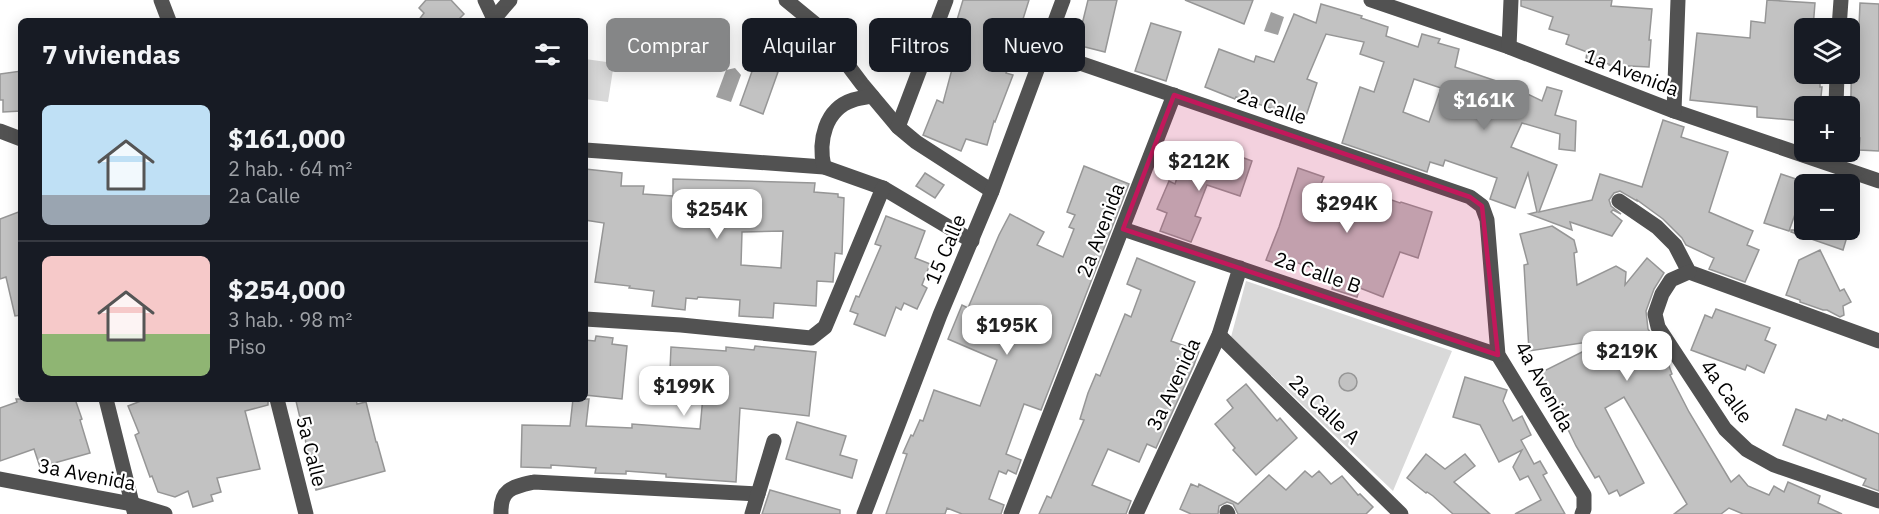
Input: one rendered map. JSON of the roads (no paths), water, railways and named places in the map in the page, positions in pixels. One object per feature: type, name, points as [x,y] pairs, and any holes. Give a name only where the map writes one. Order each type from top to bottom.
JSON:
[{"type":"street","points":[[161,0],[169,18]]},
{"type":"street","points":[[485,0],[492,18]]},
{"type":"street","points":[[495,18],[510,0]]},
{"type":"street","points":[[786,0],[819,27],[898,128],[992,191]]},
{"type":"street","points":[[898,128],[946,0]]},
{"type":"street","name":"15 Calle","points":[[1057,18],[1063,0]]},
{"type":"street","name":"1a Avenida","points":[[1371,0],[1509,47],[1674,111],[1794,147]]},
{"type":"street","points":[[1509,47],[1511,0]]},
{"type":"street","points":[[1674,111],[1678,0]]},
{"type":"street","points":[[1840,18],[1841,0]]},
{"type":"street","name":"2a Calle","points":[[1085,65],[1470,197],[1482,206]]},
{"type":"street","name":"15 Calle","points":[[864,514],[940,315],[972,241],[1037,72]]},
{"type":"street","name":"2a Avenida","points":[[1011,514],[1174,95]]},
{"type":"street","points":[[824,167],[821,154],[823,132],[834,113],[851,101],[872,96]]},
{"type":"street","points":[[0,131],[18,138]]},
{"type":"street","points":[[588,150],[824,167],[883,188],[972,241]]},
{"type":"street","name":"1a Avenida","points":[[1840,162],[1879,182]]},
{"type":"street","points":[[588,319],[681,325],[811,338],[825,327],[883,188]]},
{"type":"street","points":[[1619,201],[1657,227],[1675,245],[1689,272],[1879,341]]},
{"type":"street","name":"4a Avenida","points":[[1482,206],[1487,220],[1498,355],[1584,495],[1583,512]]},
{"type":"street","name":"2a Calle B","points":[[1123,229],[1498,355]]},
{"type":"street","name":"3a Avenida","points":[[1136,514],[1219,335],[1240,268]]},
{"type":"street","name":"4a Calle","points":[[1689,272],[1671,280],[1662,294],[1655,314],[1658,327],[1725,429],[1748,450],[1774,465],[1879,501]]},
{"type":"street","name":"2a Calle A","points":[[1219,335],[1401,514]]},
{"type":"street","points":[[107,402],[134,509]]},
{"type":"street","name":"5a Calle","points":[[278,402],[306,514]]},
{"type":"street","points":[[752,514],[774,441]]},
{"type":"street","name":"3a Avenida","points":[[0,479],[165,514]]},
{"type":"street","points":[[501,514],[501,502],[506,492],[515,486],[534,482],[758,494]]}]
